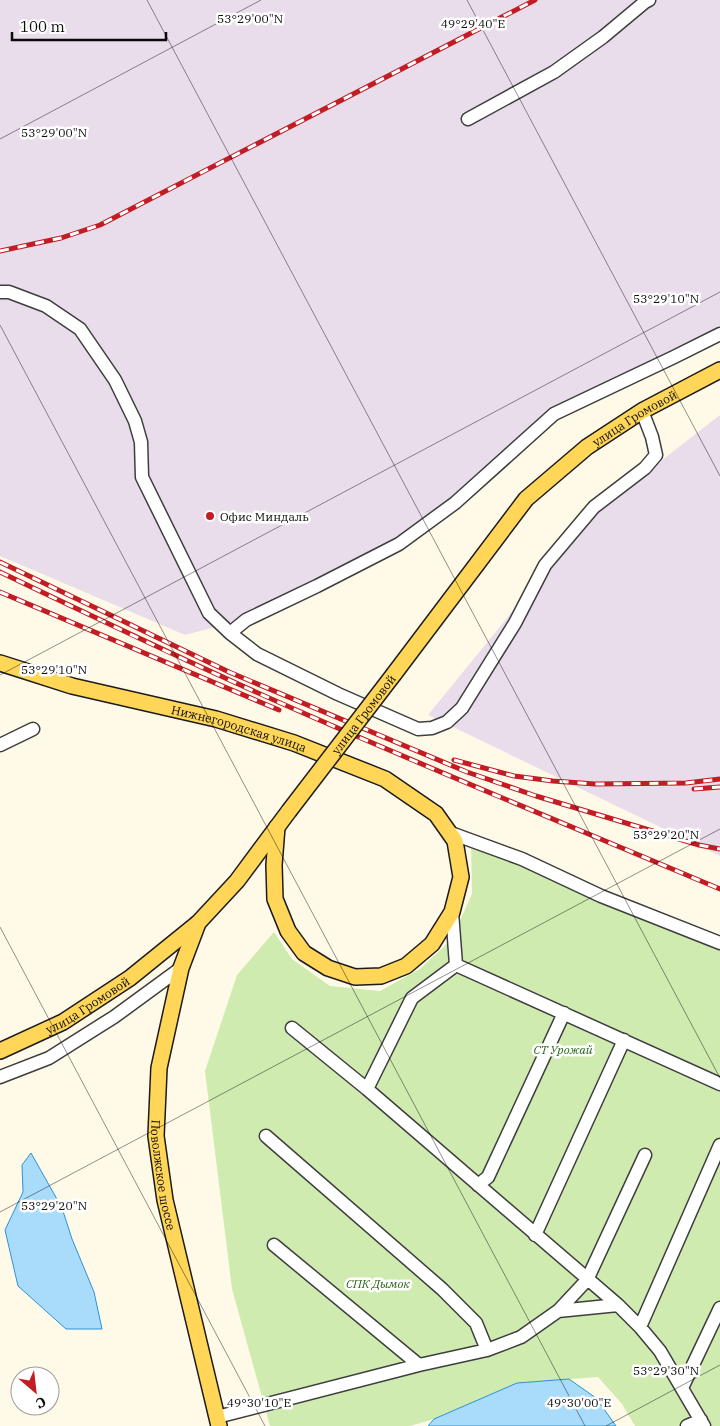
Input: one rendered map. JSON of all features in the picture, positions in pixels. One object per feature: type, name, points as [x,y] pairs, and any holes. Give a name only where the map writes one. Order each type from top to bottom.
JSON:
[{"type":"main road","name":"улица Громовой","points":[[0,1051],[63,1022],[130,978],[198,923],[237,882],[526,499],[587,447],[642,411],[720,370]]},
{"type":"main road","name":"Нижнегородская улица","points":[[0,664],[72,686],[216,719],[294,743],[385,779],[436,814],[455,842],[461,877],[452,912],[432,944],[406,966],[381,976],[363,977],[354,977],[328,968],[304,953],[288,930],[275,899],[274,865],[277,827]]},
{"type":"main road","name":"Поволжское шоссе","points":[[198,923],[181,968],[159,1068],[156,1136],[165,1200],[218,1421]]},
{"type":"street","points":[[468,119],[554,72],[603,37],[649,0]]},
{"type":"street","points":[[0,292],[9,292],[46,306],[80,329],[115,380],[135,421],[141,442],[142,477],[209,613],[230,633],[257,654],[338,694],[418,729],[432,728],[447,722],[462,708],[487,670],[545,565],[594,506],[645,468],[656,455],[652,437],[642,411]]},
{"type":"street","points":[[230,633],[246,620],[399,544],[455,503],[554,414],[674,358],[720,334]]},
{"type":"street","points":[[0,745],[33,729]]},
{"type":"street","points":[[448,832],[522,859],[601,896],[720,943]]},
{"type":"street","points":[[452,912],[456,964]]},
{"type":"street","points":[[456,964],[720,1084]]},
{"type":"street","points":[[367,1089],[412,998],[456,964]]},
{"type":"street","points":[[0,1077],[48,1058],[114,1017],[181,968]]},
{"type":"street","points":[[478,1185],[488,1177],[564,1013]]},
{"type":"street","points":[[292,1028],[367,1089],[618,1305],[640,1327],[660,1351],[702,1423],[687,1426]]},
{"type":"street","points":[[534,1234],[624,1040]]},
{"type":"street","points":[[266,1136],[442,1289],[476,1323],[488,1350]]},
{"type":"street","points":[[640,1327],[720,1145]]},
{"type":"street","points":[[218,1421],[419,1365],[488,1350],[521,1337],[558,1311],[587,1280],[645,1154]]},
{"type":"street","points":[[274,1245],[419,1365]]},
{"type":"street","points":[[558,1311],[618,1305]]},
{"type":"street","points":[[682,1388],[720,1308]]},
{"type":"shaded area","points":[[0,0],[720,0],[720,327],[548,412],[448,503],[396,542],[227,624],[185,635],[0,556]]},
{"type":"shaded area","points":[[720,415],[720,856],[428,715],[590,516]]},
{"type":"green space","points":[[471,841],[720,945],[720,1426],[635,1426],[622,1404],[598,1377],[517,1383],[434,1419],[410,1426],[270,1426],[232,1289],[205,1071],[237,975],[274,932],[292,959],[330,986],[380,991],[420,969],[451,940],[472,894]]},
{"type":"water","points":[[31,1153],[62,1208],[72,1239],[94,1292],[102,1329],[66,1329],[18,1286],[5,1230],[23,1192],[22,1165]]},
{"type":"water","points":[[569,1379],[596,1398],[616,1426],[428,1426],[434,1419],[517,1383]]},
{"type":"railway","points":[[0,251],[61,238],[100,225],[535,0]]},
{"type":"railway","points":[[0,562],[229,672],[467,772],[536,796],[699,845],[720,849]]},
{"type":"railway","points":[[0,572],[301,712],[720,889]]},
{"type":"railway","points":[[0,592],[279,710]]},
{"type":"railway","points":[[454,760],[514,776],[553,781],[595,784],[686,783],[720,779]]},
{"type":"railway","points":[[694,789],[720,787]]},
{"type":"place","name":"Офис Миндаль","points":[[210,516]]},
{"type":"park label","name":"СТ Урожай","points":[[563,1049]]},
{"type":"park label","name":"СПК Дымок","points":[[378,1283]]}]
